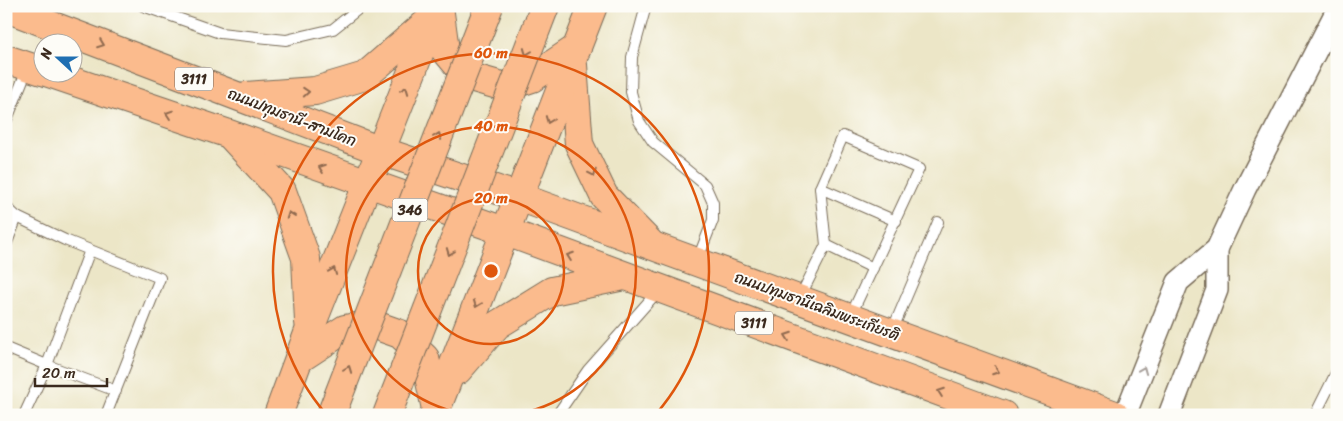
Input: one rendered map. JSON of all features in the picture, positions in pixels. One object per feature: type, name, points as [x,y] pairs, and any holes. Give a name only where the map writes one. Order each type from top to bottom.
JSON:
[{"type":"main road","name":"346","points":[[331,415],[489,6]]},
{"type":"main road","points":[[387,415],[545,6]]},
{"type":"main road","points":[[438,403],[593,6]]},
{"type":"main road","name":"ถนนปทุมธานี-สามโคก","points":[[6,8],[381,150]]},
{"type":"main road","points":[[437,10],[445,50],[467,76],[505,87],[532,78],[575,53]]},
{"type":"main road","points":[[240,97],[315,91],[366,76],[437,10]]},
{"type":"main road","points":[[278,415],[309,331],[437,10]]},
{"type":"main road","points":[[575,53],[579,144],[604,196],[654,247]]},
{"type":"main road","name":"3111","points":[[31,67],[229,134],[504,232],[1003,415]]},
{"type":"main road","points":[[229,134],[282,191],[306,258],[309,331]]},
{"type":"main road","name":"3111","points":[[381,150],[519,198]]},
{"type":"main road","name":"ถนนปทุมธานีเฉลิมพระเกียรติ","points":[[519,198],[1115,415]]},
{"type":"main road","points":[[438,403],[497,325],[552,291],[624,276]]},
{"type":"main road","points":[[299,359],[344,329],[372,324],[400,334],[425,358],[438,403]]},
{"type":"street","points":[[1124,415],[1178,282],[1217,249],[1245,189],[1337,10]]},
{"type":"street","points":[[1169,415],[1217,290],[1217,249]]},
{"type":"lane","points":[[143,6],[220,34],[286,40],[333,28],[362,6]]},
{"type":"lane","points":[[646,6],[632,57],[631,92],[639,121],[653,142],[705,185],[712,203],[712,220],[696,262]]},
{"type":"lane","points":[[6,122],[31,67]]},
{"type":"lane","points":[[799,300],[826,245],[820,188],[843,136],[919,169],[850,318]]},
{"type":"lane","points":[[820,188],[896,221]]},
{"type":"lane","points":[[6,207],[17,217],[65,240],[160,278],[106,415]]},
{"type":"lane","points":[[6,245],[17,217]]},
{"type":"lane","points":[[891,333],[938,222]]},
{"type":"lane","points":[[826,245],[873,268]]},
{"type":"lane","points":[[24,415],[47,365],[90,250]]},
{"type":"lane","points":[[557,415],[588,370],[660,289]]},
{"type":"lane","points":[[6,348],[116,391]]},
{"type":"lane","points":[[1315,415],[1337,371]]}]
